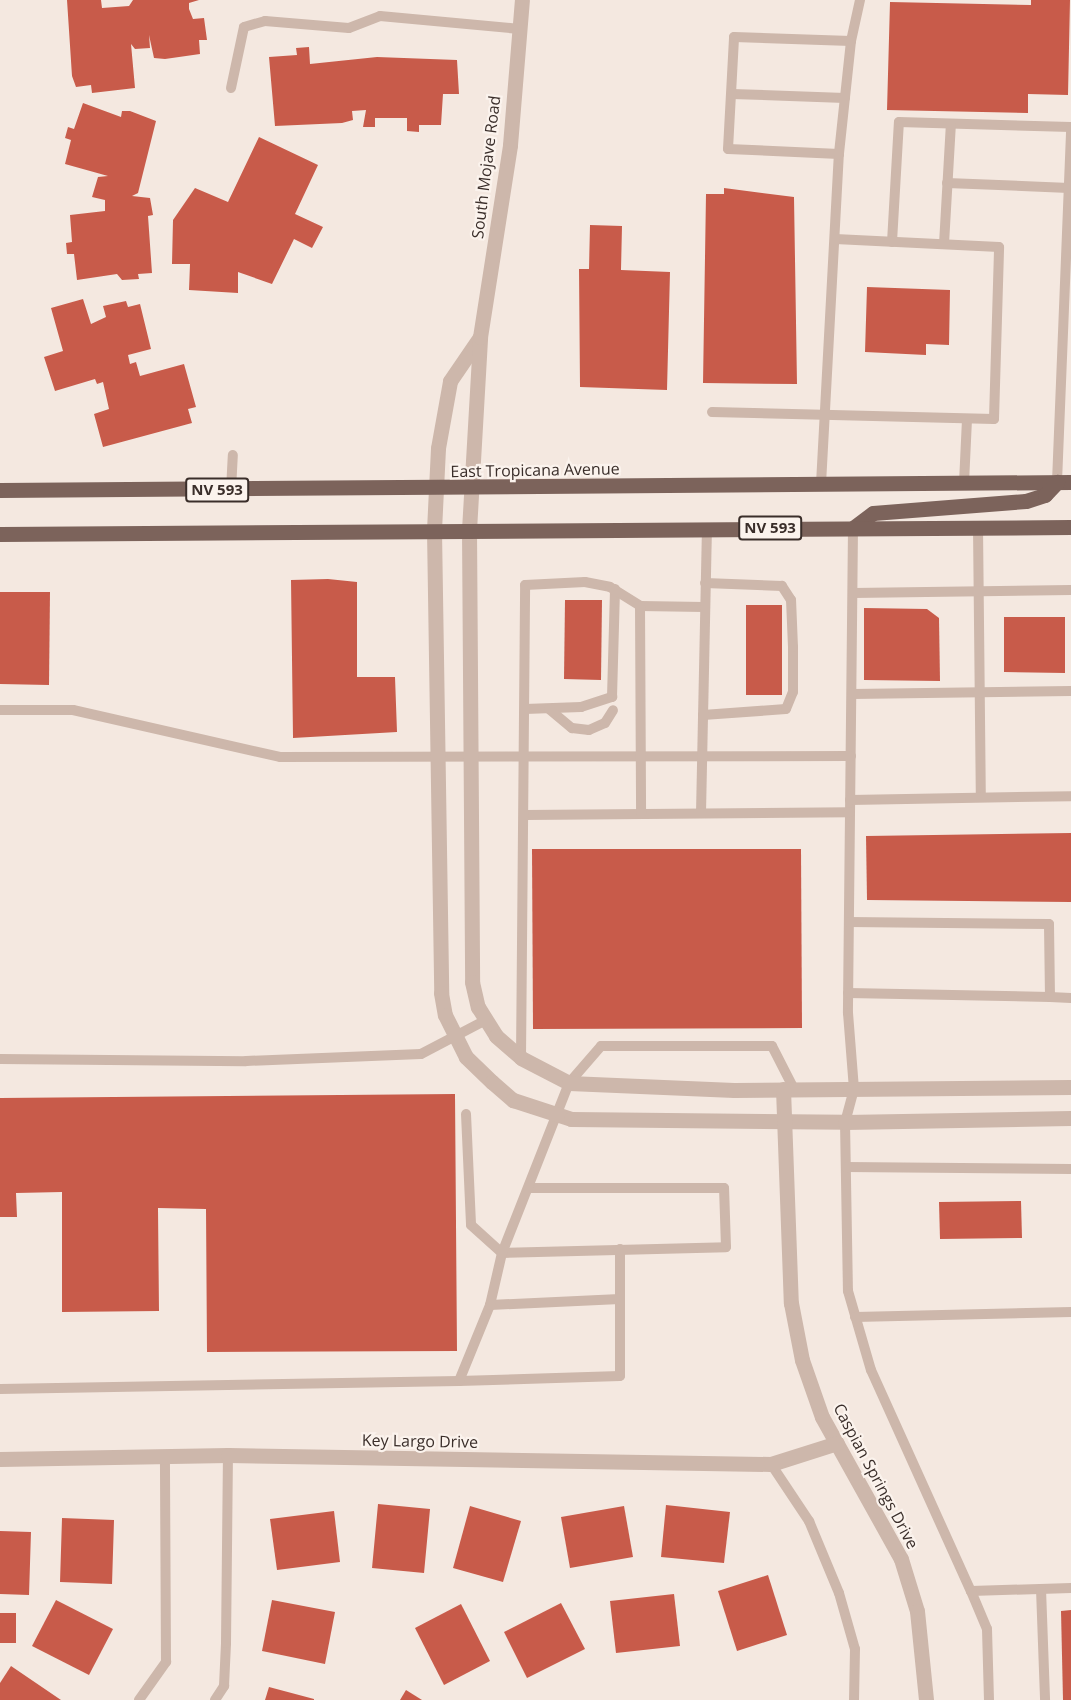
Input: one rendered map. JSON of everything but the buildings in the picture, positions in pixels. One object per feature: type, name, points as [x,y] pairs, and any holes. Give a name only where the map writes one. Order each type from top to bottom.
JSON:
[{"type":"main road","name":"East Tropicana Avenue","points":[[0,490],[470,489],[1064,482]]},
{"type":"main road","points":[[853,528],[873,513],[1026,501],[1045,495],[1064,482]]},
{"type":"main road","name":"NV 593","points":[[0,534],[1071,527]]},
{"type":"street","name":"South Mojave Road","points":[[522,0],[510,145],[480,337],[470,489],[472,982],[486,1020],[496,1036],[521,1058],[569,1083]]},
{"type":"street","name":"South Mojave Road","points":[[480,337],[450,381],[434,489],[441,993],[456,1036],[466,1056],[513,1100],[556,1115],[783,1122],[1071,1118]]},
{"type":"street","points":[[569,1083],[788,1089],[1071,1087]]},
{"type":"street","name":"Caspian Springs Drive","points":[[788,1089],[783,1122],[791,1304],[802,1360],[837,1443],[901,1559],[917,1611],[926,1700]]},
{"type":"street","name":"Key Largo Drive","points":[[0,1460],[228,1455],[771,1464],[837,1443]]},
{"type":"lane","points":[[821,484],[839,154],[851,41],[860,0]]},
{"type":"lane","points":[[231,88],[244,27],[265,21],[349,28],[381,15],[519,29]]},
{"type":"lane","points":[[839,154],[728,149],[734,37],[851,41]]},
{"type":"lane","points":[[732,94],[845,98]]},
{"type":"lane","points":[[892,242],[899,122],[1071,128],[1064,482]]},
{"type":"lane","points":[[944,244],[951,124]]},
{"type":"lane","points":[[947,183],[1069,188]]},
{"type":"lane","points":[[712,412],[826,417],[994,419],[999,247],[835,239]]},
{"type":"lane","points":[[964,483],[967,419]]},
{"type":"lane","points":[[231,490],[233,455]]},
{"type":"lane","points":[[978,527],[978,692],[981,797]]},
{"type":"lane","points":[[853,528],[848,993],[854,1089],[845,1122],[848,1291],[871,1370],[987,1629],[989,1700]]},
{"type":"lane","points":[[701,813],[707,529]]},
{"type":"lane","points":[[521,1058],[525,815],[525,585],[585,582],[615,589],[640,606],[704,607]]},
{"type":"lane","points":[[703,715],[786,709],[792,692],[793,647],[791,600],[782,586],[705,583]]},
{"type":"lane","points":[[525,709],[581,707],[612,697],[615,589]]},
{"type":"lane","points":[[853,594],[1071,590]]},
{"type":"lane","points":[[640,606],[641,814]]},
{"type":"lane","points":[[852,694],[1071,691]]},
{"type":"lane","points":[[549,709],[572,728],[589,730],[605,723],[614,710]]},
{"type":"lane","points":[[0,710],[73,710],[280,757],[851,756]]},
{"type":"lane","points":[[850,800],[1071,796]]},
{"type":"lane","points":[[525,815],[850,812]]},
{"type":"lane","points":[[849,922],[1049,924],[1050,997]]},
{"type":"lane","points":[[848,993],[1071,998]]},
{"type":"lane","points":[[0,1059],[246,1061],[421,1054],[486,1020]]},
{"type":"lane","points":[[459,1381],[490,1305],[502,1252],[569,1083],[601,1046],[772,1046],[788,1089]]},
{"type":"lane","points":[[466,1114],[471,1225],[502,1252],[726,1247],[724,1188],[529,1188]]},
{"type":"lane","points":[[846,1167],[1071,1169]]},
{"type":"lane","points":[[0,1389],[620,1376],[620,1249]]},
{"type":"lane","points":[[490,1305],[620,1299]]},
{"type":"lane","points":[[855,1317],[1071,1312]]},
{"type":"lane","points":[[215,1700],[224,1686],[226,1654],[228,1455]]},
{"type":"lane","points":[[139,1700],[166,1662],[165,1458]]},
{"type":"lane","points":[[771,1464],[809,1521],[839,1593],[855,1649],[854,1700]]},
{"type":"lane","points":[[971,1591],[1071,1588]]},
{"type":"lane","points":[[1041,1589],[1045,1700]]}]
